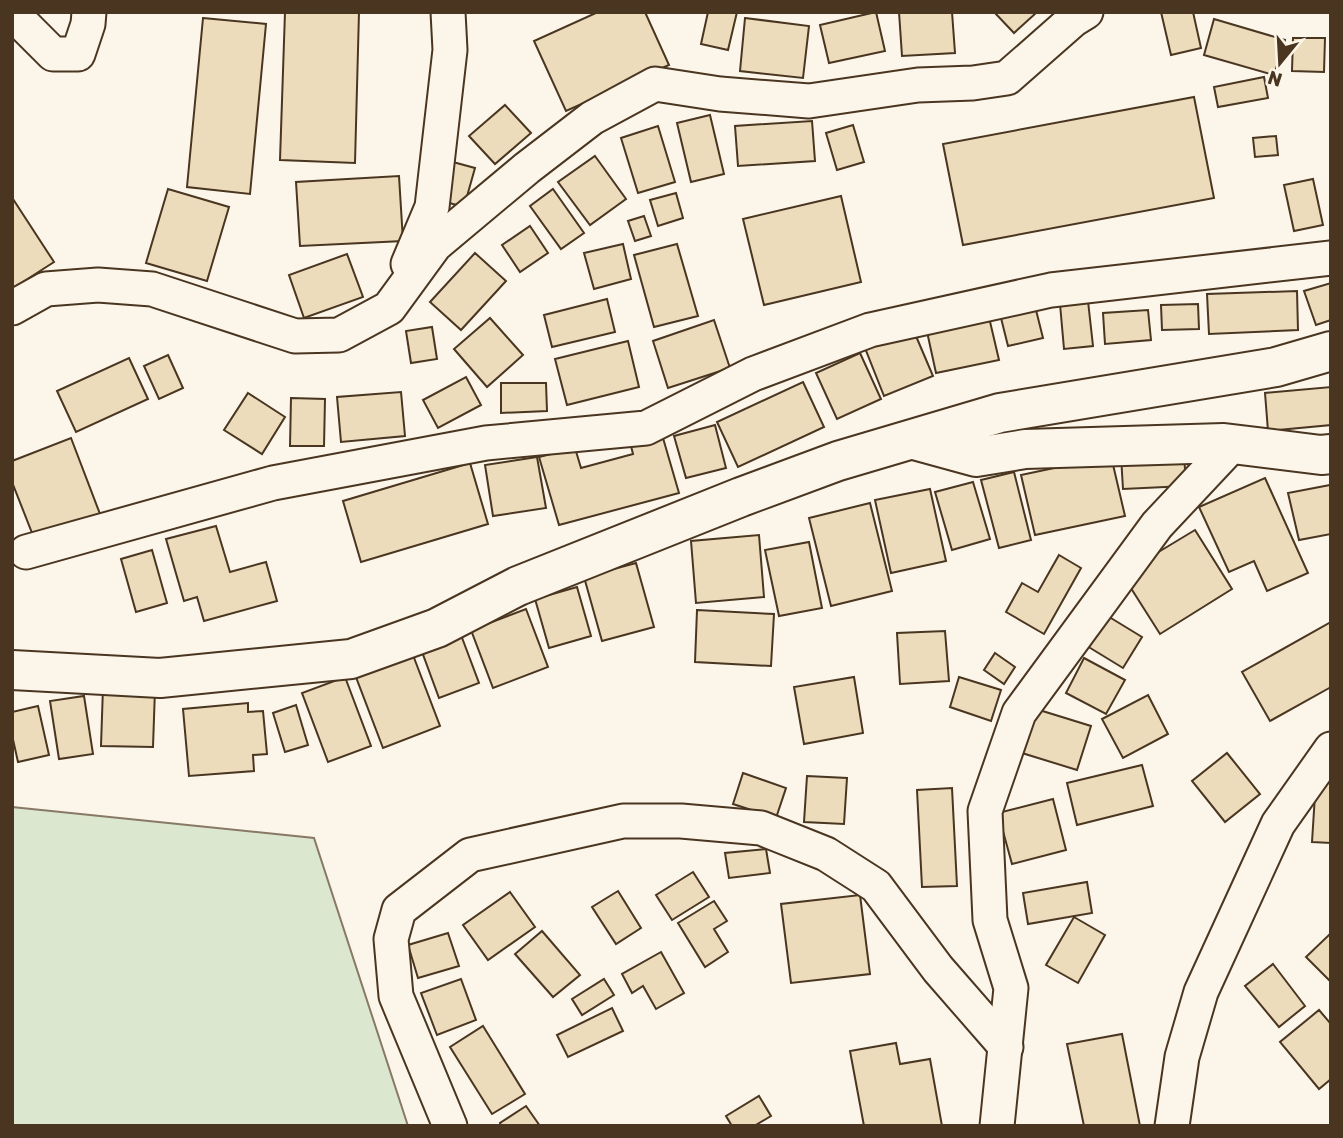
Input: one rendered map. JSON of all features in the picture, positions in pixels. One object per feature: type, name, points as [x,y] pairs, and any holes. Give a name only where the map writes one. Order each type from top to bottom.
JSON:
[{"type":"main road","points":[[12,670],[160,678],[352,659],[437,628],[518,586],[838,461],[1000,413],[1276,367],[1331,351]]},
{"type":"main road","points":[[914,440],[976,457],[1025,449],[1233,444],[1331,454]]},
{"type":"street","points":[[12,13],[53,54],[78,54],[89,12]]},
{"type":"street","points":[[389,309],[432,206],[450,50],[448,12]]},
{"type":"street","points":[[12,307],[46,289],[98,285],[152,289],[295,336],[339,335],[389,309],[435,246],[527,168],[592,118],[655,84],[720,94],[809,101],[918,85],[973,83],[1007,78],[1073,20],[1086,12]]},
{"type":"street","points":[[26,552],[273,483],[486,443],[646,428],[753,374],[883,327],[1051,290],[1331,258]]},
{"type":"street","points":[[997,1126],[1011,988],[989,920],[985,811],[1019,713],[1157,525],[1233,444]]},
{"type":"street","points":[[1172,1126],[1182,1057],[1201,992],[1278,824],[1331,749]]},
{"type":"street","points":[[450,1126],[397,996],[391,939],[399,910],[470,855],[623,821],[681,821],[761,828],[825,854],[876,886],[938,970],[1006,1046]]},
{"type":"green space","points":[[12,807],[314,838],[408,1126],[12,1126]]},
{"type":"building","points":[[285,12],[359,12],[355,163],[280,160]]},
{"type":"building","points":[[598,12],[645,12],[669,65],[566,111],[534,41]]},
{"type":"building","points":[[708,12],[737,12],[728,50],[701,44]]},
{"type":"building","points":[[876,12],[885,51],[829,63],[820,25]]},
{"type":"building","points":[[899,12],[952,12],[955,53],[902,56]]},
{"type":"building","points":[[994,12],[1035,12],[1036,13],[1014,33]]},
{"type":"building","points":[[1161,12],[1193,12],[1201,48],[1171,55]]},
{"type":"building","points":[[203,18],[266,24],[250,194],[187,187]]},
{"type":"building","points":[[745,18],[809,26],[803,78],[740,71]]},
{"type":"building","points":[[1214,19],[1285,40],[1274,75],[1204,55]]},
{"type":"building","points":[[1293,38],[1325,38],[1324,72],[1292,71]]},
{"type":"building","points":[[1264,77],[1268,98],[1218,107],[1214,87]]},
{"type":"building","points":[[1194,97],[1214,198],[963,245],[943,144]]},
{"type":"building","points":[[505,105],[531,133],[495,164],[469,136]]},
{"type":"building","points":[[710,115],[724,174],[691,182],[677,123]]},
{"type":"building","points":[[812,121],[815,161],[738,166],[735,126]]},
{"type":"building","points":[[853,125],[864,162],[837,170],[826,133]]},
{"type":"building","points":[[658,126],[675,182],[638,193],[621,138]]},
{"type":"building","points":[[1276,136],[1278,155],[1255,157],[1253,138]]},
{"type":"building","points":[[595,156],[626,199],[590,225],[558,182]]},
{"type":"building","points":[[453,162],[475,168],[464,207],[442,201]]},
{"type":"building","points":[[399,176],[403,241],[300,246],[296,182]]},
{"type":"building","points":[[1313,179],[1323,225],[1294,231],[1284,185]]},
{"type":"building","points":[[168,189],[229,207],[207,281],[146,263]]},
{"type":"building","points":[[553,189],[584,233],[561,249],[530,206]]},
{"type":"building","points":[[676,193],[683,218],[658,226],[650,200]]},
{"type":"building","points":[[841,196],[861,282],[764,305],[743,219]]},
{"type":"building","points":[[12,200],[54,262],[12,289]]},
{"type":"building","points":[[644,216],[651,236],[635,241],[628,221]]},
{"type":"building","points":[[530,226],[548,253],[520,272],[502,245]]},
{"type":"building","points":[[623,244],[631,279],[594,289],[584,253]]},
{"type":"building","points":[[677,244],[698,316],[654,327],[634,255]]},
{"type":"building","points":[[475,253],[506,281],[461,330],[430,302]]},
{"type":"building","points":[[347,254],[363,297],[304,318],[289,275]]},
{"type":"building","points":[[1331,283],[1331,320],[1316,325],[1304,291]]},
{"type":"building","points":[[1297,291],[1298,330],[1209,334],[1207,294]]},
{"type":"building","points":[[607,299],[615,332],[552,347],[544,315]]},
{"type":"building","points":[[1088,301],[1093,346],[1064,349],[1060,304]]},
{"type":"building","points":[[1198,304],[1199,329],[1162,330],[1161,305]]},
{"type":"building","points":[[1035,306],[1043,338],[1008,346],[1000,314]]},
{"type":"building","points":[[1148,310],[1151,340],[1105,344],[1103,313]]},
{"type":"building","points":[[988,313],[999,360],[936,373],[926,327]]},
{"type":"building","points":[[490,318],[523,355],[487,387],[454,349]]},
{"type":"building","points":[[714,320],[730,368],[668,388],[653,341]]},
{"type":"building","points":[[432,327],[437,359],[411,363],[406,331]]},
{"type":"building","points":[[913,329],[933,376],[884,396],[865,348]]},
{"type":"building","points":[[628,341],[639,387],[567,405],[555,359]]},
{"type":"building","points":[[860,353],[881,399],[837,419],[816,373]]},
{"type":"building","points":[[168,355],[183,388],[159,399],[144,366]]},
{"type":"building","points":[[129,358],[148,399],[76,432],[57,391]]},
{"type":"building","points":[[466,377],[481,405],[438,428],[423,400]]},
{"type":"building","points":[[803,382],[824,427],[738,467],[717,422]]},
{"type":"building","points":[[501,383],[546,383],[547,411],[501,413]]},
{"type":"building","points":[[1331,387],[1331,425],[1268,431],[1265,393]]},
{"type":"building","points":[[401,392],[405,436],[341,442],[337,397]]},
{"type":"building","points":[[248,393],[285,417],[262,454],[224,430]]},
{"type":"building","points":[[291,398],[325,399],[324,446],[290,446]]},
{"type":"building","points":[[715,425],[726,468],[686,478],[674,436]]},
{"type":"building","points":[[71,438],[100,514],[34,538],[12,482],[12,461]]},
{"type":"building","points":[[663,438],[679,493],[559,525],[539,457],[575,448],[581,468],[633,454],[631,446]]},
{"type":"building","points":[[1184,453],[1186,486],[1123,489],[1121,456]]},
{"type":"building","points":[[1111,456],[1125,516],[1035,535],[1021,475]]},
{"type":"building","points":[[537,457],[546,508],[493,516],[485,465]]},
{"type":"building","points":[[470,463],[488,524],[361,562],[343,501]]},
{"type":"building","points":[[1014,472],[1031,540],[999,548],[981,480]]},
{"type":"building","points":[[1265,478],[1308,573],[1267,591],[1254,561],[1229,572],[1199,507]]},
{"type":"building","points":[[973,482],[990,539],[952,550],[935,492]]},
{"type":"building","points":[[1330,485],[1331,534],[1299,540],[1288,493]]},
{"type":"building","points":[[930,489],[946,561],[891,573],[875,500]]},
{"type":"building","points":[[870,503],[892,591],[831,606],[809,518]]},
{"type":"building","points":[[216,526],[230,572],[266,562],[277,601],[204,621],[197,597],[184,601],[166,539]]},
{"type":"building","points":[[1195,530],[1232,589],[1160,634],[1122,574]]},
{"type":"building","points":[[759,535],[764,597],[696,603],[691,541]]},
{"type":"building","points":[[809,542],[822,608],[779,616],[765,550]]},
{"type":"building","points":[[152,550],[167,603],[136,612],[121,559]]},
{"type":"building","points":[[1059,555],[1081,568],[1044,634],[1006,612],[1022,583],[1038,592]]},
{"type":"building","points":[[636,563],[654,627],[602,641],[584,577]]},
{"type":"building","points":[[577,587],[591,636],[549,648],[535,599]]},
{"type":"building","points":[[526,609],[548,667],[493,688],[471,630]]},
{"type":"building","points":[[697,610],[774,614],[771,666],[695,662]]},
{"type":"building","points":[[1106,615],[1142,637],[1123,668],[1087,646]]},
{"type":"building","points":[[1331,622],[1331,687],[1270,721],[1242,672]]},
{"type":"building","points":[[945,631],[949,681],[900,684],[897,633]]},
{"type":"building","points":[[461,635],[479,683],[439,698],[421,649]]},
{"type":"building","points":[[408,642],[440,726],[383,748],[351,664]]},
{"type":"building","points":[[995,653],[1015,667],[1004,684],[984,670]]},
{"type":"building","points":[[1084,658],[1125,680],[1106,714],[1066,693]]},
{"type":"building","points":[[345,677],[371,746],[328,762],[302,693]]},
{"type":"building","points":[[854,677],[863,733],[804,744],[794,687]]},
{"type":"building","points":[[959,677],[1001,690],[991,721],[950,707]]},
{"type":"building","points":[[103,687],[155,689],[153,747],[101,746]]},
{"type":"building","points":[[1148,695],[1168,734],[1123,758],[1102,719]]},
{"type":"building","points":[[84,696],[93,754],[59,759],[50,701]]},
{"type":"building","points":[[248,703],[248,712],[263,711],[267,754],[253,755],[254,771],[189,776],[183,709]]},
{"type":"building","points":[[296,705],[308,745],[285,752],[273,713]]},
{"type":"building","points":[[38,706],[49,755],[18,762],[12,735],[12,712]]},
{"type":"building","points":[[1036,709],[1091,726],[1077,770],[1022,753]]},
{"type":"building","points":[[1227,753],[1260,794],[1225,822],[1192,781]]},
{"type":"building","points":[[1142,765],[1153,806],[1077,825],[1067,783]]},
{"type":"building","points":[[743,773],[786,788],[776,818],[733,804]]},
{"type":"building","points":[[807,776],[847,778],[844,824],[804,822]]},
{"type":"building","points":[[1316,779],[1331,780],[1331,843],[1312,842]]},
{"type":"building","points":[[952,788],[957,886],[922,887],[917,790]]},
{"type":"building","points":[[1053,799],[1066,850],[1012,864],[998,813]]},
{"type":"building","points":[[766,849],[770,873],[729,878],[725,853]]},
{"type":"building","points":[[693,872],[709,897],[672,920],[656,895]]},
{"type":"building","points":[[1087,882],[1092,913],[1028,924],[1023,893]]},
{"type":"building","points":[[618,891],[641,928],[616,944],[592,907]]},
{"type":"building","points":[[510,892],[535,927],[488,960],[463,925]]},
{"type":"building","points":[[860,895],[870,974],[791,983],[781,904]]},
{"type":"building","points":[[714,901],[727,921],[714,929],[728,952],[705,967],[678,923]]},
{"type":"building","points":[[1074,917],[1105,935],[1078,983],[1046,965]]},
{"type":"building","points":[[542,931],[580,975],[553,997],[515,954]]},
{"type":"building","points":[[448,933],[459,966],[418,978],[408,945]]},
{"type":"building","points":[[1331,933],[1331,982],[1306,957]]},
{"type":"building","points":[[661,952],[684,993],[656,1009],[643,986],[632,993],[622,974]]},
{"type":"building","points":[[1273,964],[1305,1006],[1279,1027],[1245,986]]},
{"type":"building","points":[[461,979],[476,1020],[437,1035],[421,993]]},
{"type":"building","points":[[604,979],[614,995],[582,1015],[572,999]]},
{"type":"building","points":[[612,1008],[623,1031],[568,1057],[557,1035]]},
{"type":"building","points":[[1319,1010],[1331,1024],[1331,1079],[1319,1089],[1280,1042]]},
{"type":"building","points":[[483,1026],[525,1094],[492,1114],[450,1047]]},
{"type":"building","points":[[1122,1034],[1140,1126],[1084,1126],[1067,1044]]},
{"type":"building","points":[[896,1043],[900,1064],[930,1059],[942,1126],[864,1126],[850,1051]]},
{"type":"building","points":[[759,1096],[771,1116],[754,1126],[732,1126],[726,1116]]},
{"type":"building","points":[[526,1106],[540,1126],[501,1126],[500,1123]]}]
